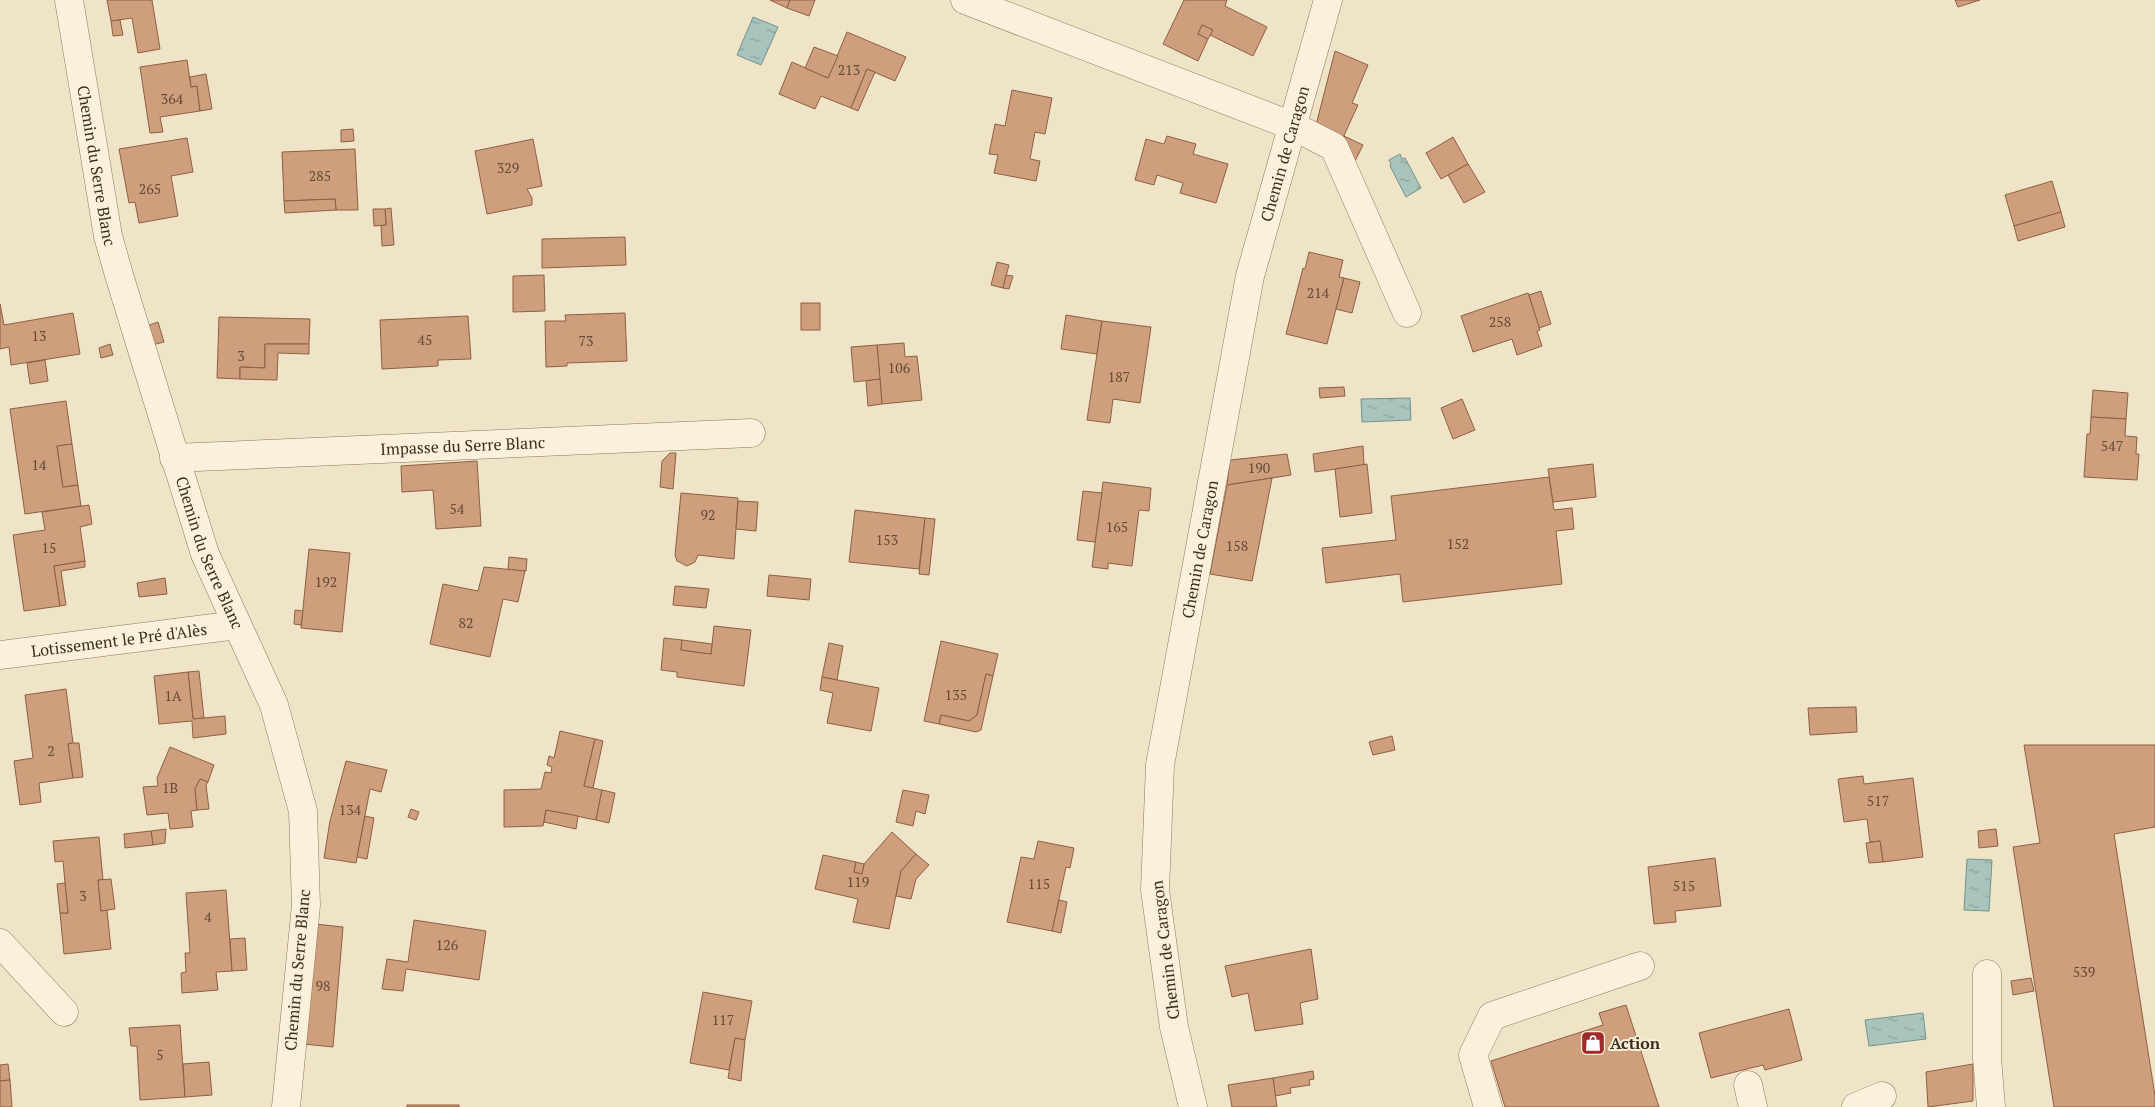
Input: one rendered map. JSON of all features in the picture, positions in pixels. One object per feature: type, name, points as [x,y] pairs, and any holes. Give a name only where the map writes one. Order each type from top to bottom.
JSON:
[{"type":"street","name":"Chemin du Serre Blanc","points":[[69,0],[108,236],[204,554],[274,705],[303,811],[306,906],[286,1107]]},
{"type":"street","points":[[965,0],[1293,126],[1334,147],[1408,313]]},
{"type":"street","name":"Chemin de Caragon","points":[[1193,1107],[1174,1027],[1155,890],[1160,765],[1250,276],[1328,0]]},
{"type":"street","name":"Impasse du Serre Blanc","points":[[174,458],[751,433]]},
{"type":"street","name":"Lotissement le Pré d'Alès","points":[[0,655],[237,625]]},
{"type":"street","points":[[0,943],[64,1012]]},
{"type":"street","points":[[1488,1107],[1473,1055],[1492,1016],[1640,966]]},
{"type":"street","points":[[1987,974],[1987,1058],[1991,1107]]},
{"type":"street","points":[[1856,1107],[1882,1096]]},
{"type":"water","points":[[753,17],[778,27],[761,65],[737,55]]},
{"type":"water","points":[[1400,154],[1402,159],[1405,158],[1421,188],[1406,197],[1390,166],[1389,160]]},
{"type":"water","points":[[1410,398],[1411,420],[1362,422],[1361,399]]},
{"type":"water","points":[[1967,859],[1992,860],[1989,911],[1964,910]]},
{"type":"water","points":[[1923,1013],[1926,1039],[1869,1046],[1865,1020]]},
{"type":"building","points":[[107,0],[152,0],[160,49],[138,53],[132,18],[111,21]]},
{"type":"building","points":[[770,0],[790,0],[787,8]]},
{"type":"building","points":[[790,0],[815,0],[809,16],[787,8]]},
{"type":"building","points":[[1184,0],[1227,0],[1225,6],[1267,27],[1253,56],[1210,35],[1213,30],[1202,25],[1198,34],[1208,39],[1198,61],[1163,44]]},
{"type":"building","points":[[1955,0],[1980,0],[1958,7]]},
{"type":"building","points":[[120,20],[123,35],[113,36],[111,21]]},
{"type":"building","points":[[1202,25],[1213,30],[1208,39],[1198,34]]},
{"type":"building","points":[[847,32],[906,57],[895,81],[867,69],[851,108],[821,96],[815,109],[779,94],[792,62],[828,78]]},
{"type":"building","points":[[814,47],[838,56],[828,78],[805,68]]},
{"type":"building","points":[[1335,51],[1368,65],[1352,103],[1358,105],[1341,142],[1316,125]]},
{"type":"building","points":[[187,60],[191,87],[197,86],[200,111],[160,117],[163,132],[150,133],[140,67]]},
{"type":"building","points":[[867,69],[875,72],[858,111],[851,108]]},
{"type":"building","points":[[206,74],[212,109],[200,111],[197,86],[191,87],[190,77]]},
{"type":"building","points":[[1012,90],[1052,98],[1045,134],[1035,132],[1030,159],[1040,161],[1036,181],[994,173],[998,155],[989,154],[995,124],[1005,126]]},
{"type":"building","points":[[353,129],[354,141],[341,142],[341,130]]},
{"type":"building","points":[[1167,136],[1196,144],[1193,154],[1228,164],[1216,203],[1180,193],[1183,183],[1157,175],[1154,185],[1135,180],[1146,139],[1164,144]]},
{"type":"building","points":[[1344,136],[1363,145],[1352,167],[1341,142]]},
{"type":"building","points":[[1453,137],[1468,164],[1441,179],[1426,153]]},
{"type":"building","points":[[187,138],[193,172],[171,176],[178,216],[139,223],[135,202],[129,203],[119,149]]},
{"type":"building","points":[[533,139],[542,186],[527,189],[532,198],[532,205],[487,214],[475,151]]},
{"type":"building","points":[[355,149],[358,210],[336,210],[335,199],[284,201],[282,152]]},
{"type":"building","points":[[1468,164],[1485,192],[1464,203],[1448,175]]},
{"type":"building","points":[[2052,181],[2061,212],[2014,226],[2005,195]]},
{"type":"building","points":[[335,199],[336,210],[285,213],[284,201]]},
{"type":"building","points":[[391,208],[394,245],[382,246],[381,225],[386,225],[385,209]]},
{"type":"building","points":[[373,209],[385,209],[386,225],[374,226]]},
{"type":"building","points":[[2061,212],[2065,227],[2018,241],[2014,226]]},
{"type":"building","points":[[625,237],[626,265],[542,268],[542,239]]},
{"type":"building","points":[[1309,252],[1343,260],[1339,277],[1344,278],[1327,344],[1286,334]]},
{"type":"building","points":[[997,262],[1009,265],[1003,288],[991,285]]},
{"type":"building","points":[[544,275],[545,311],[513,312],[513,276]]},
{"type":"building","points":[[1006,275],[1013,276],[1009,289],[1003,288]]},
{"type":"building","points":[[1344,278],[1360,282],[1352,313],[1336,309]]},
{"type":"building","points":[[1541,291],[1551,324],[1539,328],[1529,295]]},
{"type":"building","points":[[1528,293],[1540,330],[1537,331],[1542,346],[1517,355],[1512,339],[1473,352],[1461,316]]},
{"type":"building","points":[[801,303],[820,303],[820,330],[801,330]]},
{"type":"building","points":[[0,304],[4,325],[73,313],[80,354],[11,365],[9,347],[0,349]]},
{"type":"building","points":[[625,313],[627,361],[567,363],[567,366],[546,367],[545,321],[566,321],[565,315]]},
{"type":"building","points":[[1066,315],[1102,321],[1097,354],[1061,349]]},
{"type":"building","points":[[468,316],[471,359],[438,360],[438,366],[382,369],[380,320]]},
{"type":"building","points":[[219,317],[310,319],[309,344],[265,344],[265,368],[240,367],[240,379],[217,378]]},
{"type":"building","points":[[1102,321],[1151,327],[1140,403],[1113,399],[1110,423],[1087,420]]},
{"type":"building","points":[[158,322],[164,342],[152,345],[147,326]]},
{"type":"building","points":[[904,343],[905,357],[917,356],[922,400],[882,404],[877,345]]},
{"type":"building","points":[[110,344],[113,355],[101,358],[99,348]]},
{"type":"building","points":[[265,344],[309,344],[309,354],[278,353],[277,380],[240,379],[240,367],[265,368]]},
{"type":"building","points":[[877,345],[880,379],[854,382],[851,347]]},
{"type":"building","points":[[45,360],[48,381],[30,384],[27,363]]},
{"type":"building","points":[[880,379],[882,404],[868,406],[866,381]]},
{"type":"building","points":[[1344,387],[1345,396],[1320,398],[1319,388]]},
{"type":"building","points":[[2093,390],[2128,393],[2126,419],[2091,417]]},
{"type":"building","points":[[1462,399],[1475,430],[1453,439],[1441,408]]},
{"type":"building","points":[[66,401],[72,444],[57,446],[63,487],[78,485],[81,506],[25,514],[10,409]]},
{"type":"building","points":[[2091,417],[2126,419],[2125,436],[2137,437],[2136,454],[2139,454],[2137,480],[2084,477],[2087,434],[2090,434]]},
{"type":"building","points":[[72,444],[78,485],[63,487],[57,446]]},
{"type":"building","points":[[1363,446],[1364,465],[1315,472],[1313,454]]},
{"type":"building","points":[[670,453],[676,453],[673,489],[660,487],[662,461]]},
{"type":"building","points":[[1287,454],[1291,475],[1227,485],[1230,460]]},
{"type":"building","points":[[477,461],[481,526],[436,529],[433,490],[402,492],[401,466]]},
{"type":"building","points":[[1367,464],[1372,513],[1340,517],[1335,469]]},
{"type":"building","points":[[1593,464],[1596,497],[1553,502],[1548,469]]},
{"type":"building","points":[[1549,477],[1554,510],[1572,508],[1574,529],[1556,531],[1562,584],[1403,602],[1400,574],[1326,583],[1322,548],[1396,540],[1391,496]]},
{"type":"building","points":[[1272,478],[1252,581],[1210,574],[1227,485]]},
{"type":"building","points":[[1103,482],[1151,488],[1149,511],[1139,510],[1132,566],[1108,563],[1108,569],[1092,567]]},
{"type":"building","points":[[1083,491],[1102,493],[1095,542],[1077,540]]},
{"type":"building","points":[[681,493],[738,498],[734,559],[698,555],[695,562],[687,566],[677,561],[675,555]]},
{"type":"building","points":[[738,501],[758,502],[756,531],[736,529]]},
{"type":"building","points":[[89,505],[92,524],[80,527],[85,561],[54,566],[60,606],[24,611],[13,535],[45,530],[42,512]]},
{"type":"building","points":[[855,510],[925,518],[919,569],[849,562]]},
{"type":"building","points":[[925,518],[935,519],[929,575],[919,574]]},
{"type":"building","points":[[309,549],[350,553],[342,632],[301,628]]},
{"type":"building","points":[[509,557],[527,559],[526,571],[508,570]]},
{"type":"building","points":[[85,561],[85,567],[61,571],[66,605],[60,606],[54,566]]},
{"type":"building","points":[[484,567],[525,571],[518,602],[503,599],[490,657],[430,644],[443,584],[478,591]]},
{"type":"building","points":[[769,575],[811,579],[809,600],[767,596]]},
{"type":"building","points":[[165,578],[167,594],[139,597],[137,583]]},
{"type":"building","points":[[675,586],[709,589],[706,608],[673,605]]},
{"type":"building","points":[[295,610],[303,611],[301,625],[294,624]]},
{"type":"building","points":[[714,626],[751,630],[744,686],[677,677],[677,672],[661,670],[664,638],[682,640],[681,650],[711,654]]},
{"type":"building","points":[[682,640],[712,644],[711,654],[681,650]]},
{"type":"building","points":[[941,641],[998,654],[993,676],[986,674],[977,715],[969,721],[941,715],[939,724],[924,721]]},
{"type":"building","points":[[829,643],[843,646],[837,680],[822,677]]},
{"type":"building","points":[[199,671],[204,718],[193,719],[188,672]]},
{"type":"building","points":[[188,672],[193,719],[225,716],[226,734],[193,738],[192,721],[159,724],[154,676]]},
{"type":"building","points":[[986,674],[993,676],[981,730],[976,732],[939,724],[941,715],[969,721],[977,715]]},
{"type":"building","points":[[822,677],[879,688],[871,731],[827,723],[833,693],[820,690]]},
{"type":"building","points":[[66,689],[73,743],[68,744],[73,778],[39,783],[41,802],[20,805],[14,761],[33,758],[25,695]]},
{"type":"building","points":[[1856,707],[1857,732],[1810,735],[1808,708]]},
{"type":"building","points":[[560,731],[595,739],[584,786],[602,790],[596,820],[546,810],[543,826],[504,827],[504,790],[541,789],[545,772],[551,773],[552,767],[547,765],[549,756],[554,758]]},
{"type":"building","points":[[1392,736],[1395,750],[1373,755],[1369,742]]},
{"type":"building","points":[[595,739],[603,741],[593,788],[584,786]]},
{"type":"building","points":[[79,743],[83,777],[73,778],[68,744]]},
{"type":"building","points":[[2024,745],[2155,745],[2155,827],[2114,834],[2155,1096],[2155,1107],[2054,1107],[2013,847],[2040,843]]},
{"type":"building","points":[[170,747],[214,765],[208,782],[200,779],[195,789],[197,810],[191,811],[193,827],[170,829],[168,813],[147,815],[143,787],[158,786],[157,778]]},
{"type":"building","points":[[346,761],[387,770],[381,792],[370,789],[356,863],[324,858],[330,821]]},
{"type":"building","points":[[1863,776],[1864,784],[1913,778],[1923,857],[1883,862],[1880,841],[1870,842],[1867,819],[1844,822],[1838,779]]},
{"type":"building","points":[[200,779],[208,782],[206,785],[209,809],[197,810],[195,789]]},
{"type":"building","points":[[602,790],[615,793],[609,823],[596,820]]},
{"type":"building","points":[[903,790],[929,795],[925,814],[916,811],[913,826],[896,822]]},
{"type":"building","points":[[411,809],[419,812],[416,820],[408,817]]},
{"type":"building","points":[[546,810],[578,816],[576,829],[544,822]]},
{"type":"building","points":[[365,816],[374,818],[367,859],[357,857]]},
{"type":"building","points":[[166,829],[165,843],[153,845],[151,831]]},
{"type":"building","points":[[1996,829],[1998,846],[1979,848],[1978,831]]},
{"type":"building","points":[[151,831],[153,845],[125,848],[124,834]]},
{"type":"building","points":[[892,832],[916,854],[901,871],[889,929],[853,922],[858,899],[815,889],[823,855],[856,862],[854,872],[862,874],[864,864]]},
{"type":"building","points":[[99,837],[103,880],[98,880],[101,911],[107,910],[111,949],[64,954],[60,913],[68,913],[63,861],[55,862],[53,841]]},
{"type":"building","points":[[1038,841],[1074,848],[1070,868],[1066,867],[1052,931],[1007,922],[1021,857],[1034,859]]},
{"type":"building","points":[[1880,841],[1883,862],[1869,863],[1866,843]]},
{"type":"building","points":[[916,854],[929,865],[916,879],[911,899],[896,896],[901,871]]},
{"type":"building","points":[[1715,858],[1721,906],[1675,911],[1676,922],[1654,924],[1648,867]]},
{"type":"building","points":[[856,862],[864,864],[862,874],[854,872]]},
{"type":"building","points":[[111,879],[115,909],[101,911],[98,880]]},
{"type":"building","points":[[65,883],[68,913],[60,913],[57,884]]},
{"type":"building","points":[[226,890],[232,971],[216,972],[218,990],[182,993],[181,973],[186,972],[185,953],[190,953],[186,893]]},
{"type":"building","points":[[1059,900],[1067,902],[1061,933],[1052,931]]},
{"type":"building","points":[[414,920],[486,931],[479,980],[406,969],[403,991],[382,989],[387,959],[408,962]]},
{"type":"building","points":[[315,924],[343,927],[333,1047],[304,1044]]},
{"type":"building","points":[[245,938],[247,970],[232,971],[230,939]]},
{"type":"building","points":[[1311,949],[1318,999],[1300,1003],[1303,1024],[1255,1031],[1248,993],[1232,997],[1225,966]]},
{"type":"building","points":[[2031,978],[2034,991],[2013,995],[2011,981]]},
{"type":"building","points":[[703,992],[752,1001],[745,1040],[735,1038],[729,1070],[690,1063]]},
{"type":"building","name":"Action","points":[[1626,1005],[1659,1107],[1505,1107],[1491,1061],[1603,1025],[1599,1013]]},
{"type":"building","points":[[1789,1009],[1802,1060],[1765,1070],[1763,1065],[1711,1078],[1699,1033]]},
{"type":"building","points":[[180,1025],[185,1097],[140,1100],[137,1046],[131,1046],[129,1028]]},
{"type":"building","points":[[735,1038],[745,1040],[741,1081],[728,1078]]},
{"type":"building","points":[[209,1062],[212,1095],[185,1097],[183,1064]]},
{"type":"building","points":[[8,1064],[10,1080],[0,1081],[0,1065]]},
{"type":"building","points":[[1973,1064],[1973,1101],[1928,1107],[1926,1072]]},
{"type":"building","points":[[1313,1071],[1314,1079],[1309,1080],[1310,1085],[1290,1088],[1291,1093],[1275,1096],[1273,1078]]},
{"type":"building","points":[[1273,1078],[1277,1107],[1232,1107],[1228,1085]]},
{"type":"building","points":[[10,1080],[12,1107],[0,1107],[0,1081]]},
{"type":"building","points":[[407,1105],[459,1105],[459,1107],[407,1107]]},
{"type":"place","name":"Action","points":[[1593,1043]]}]
